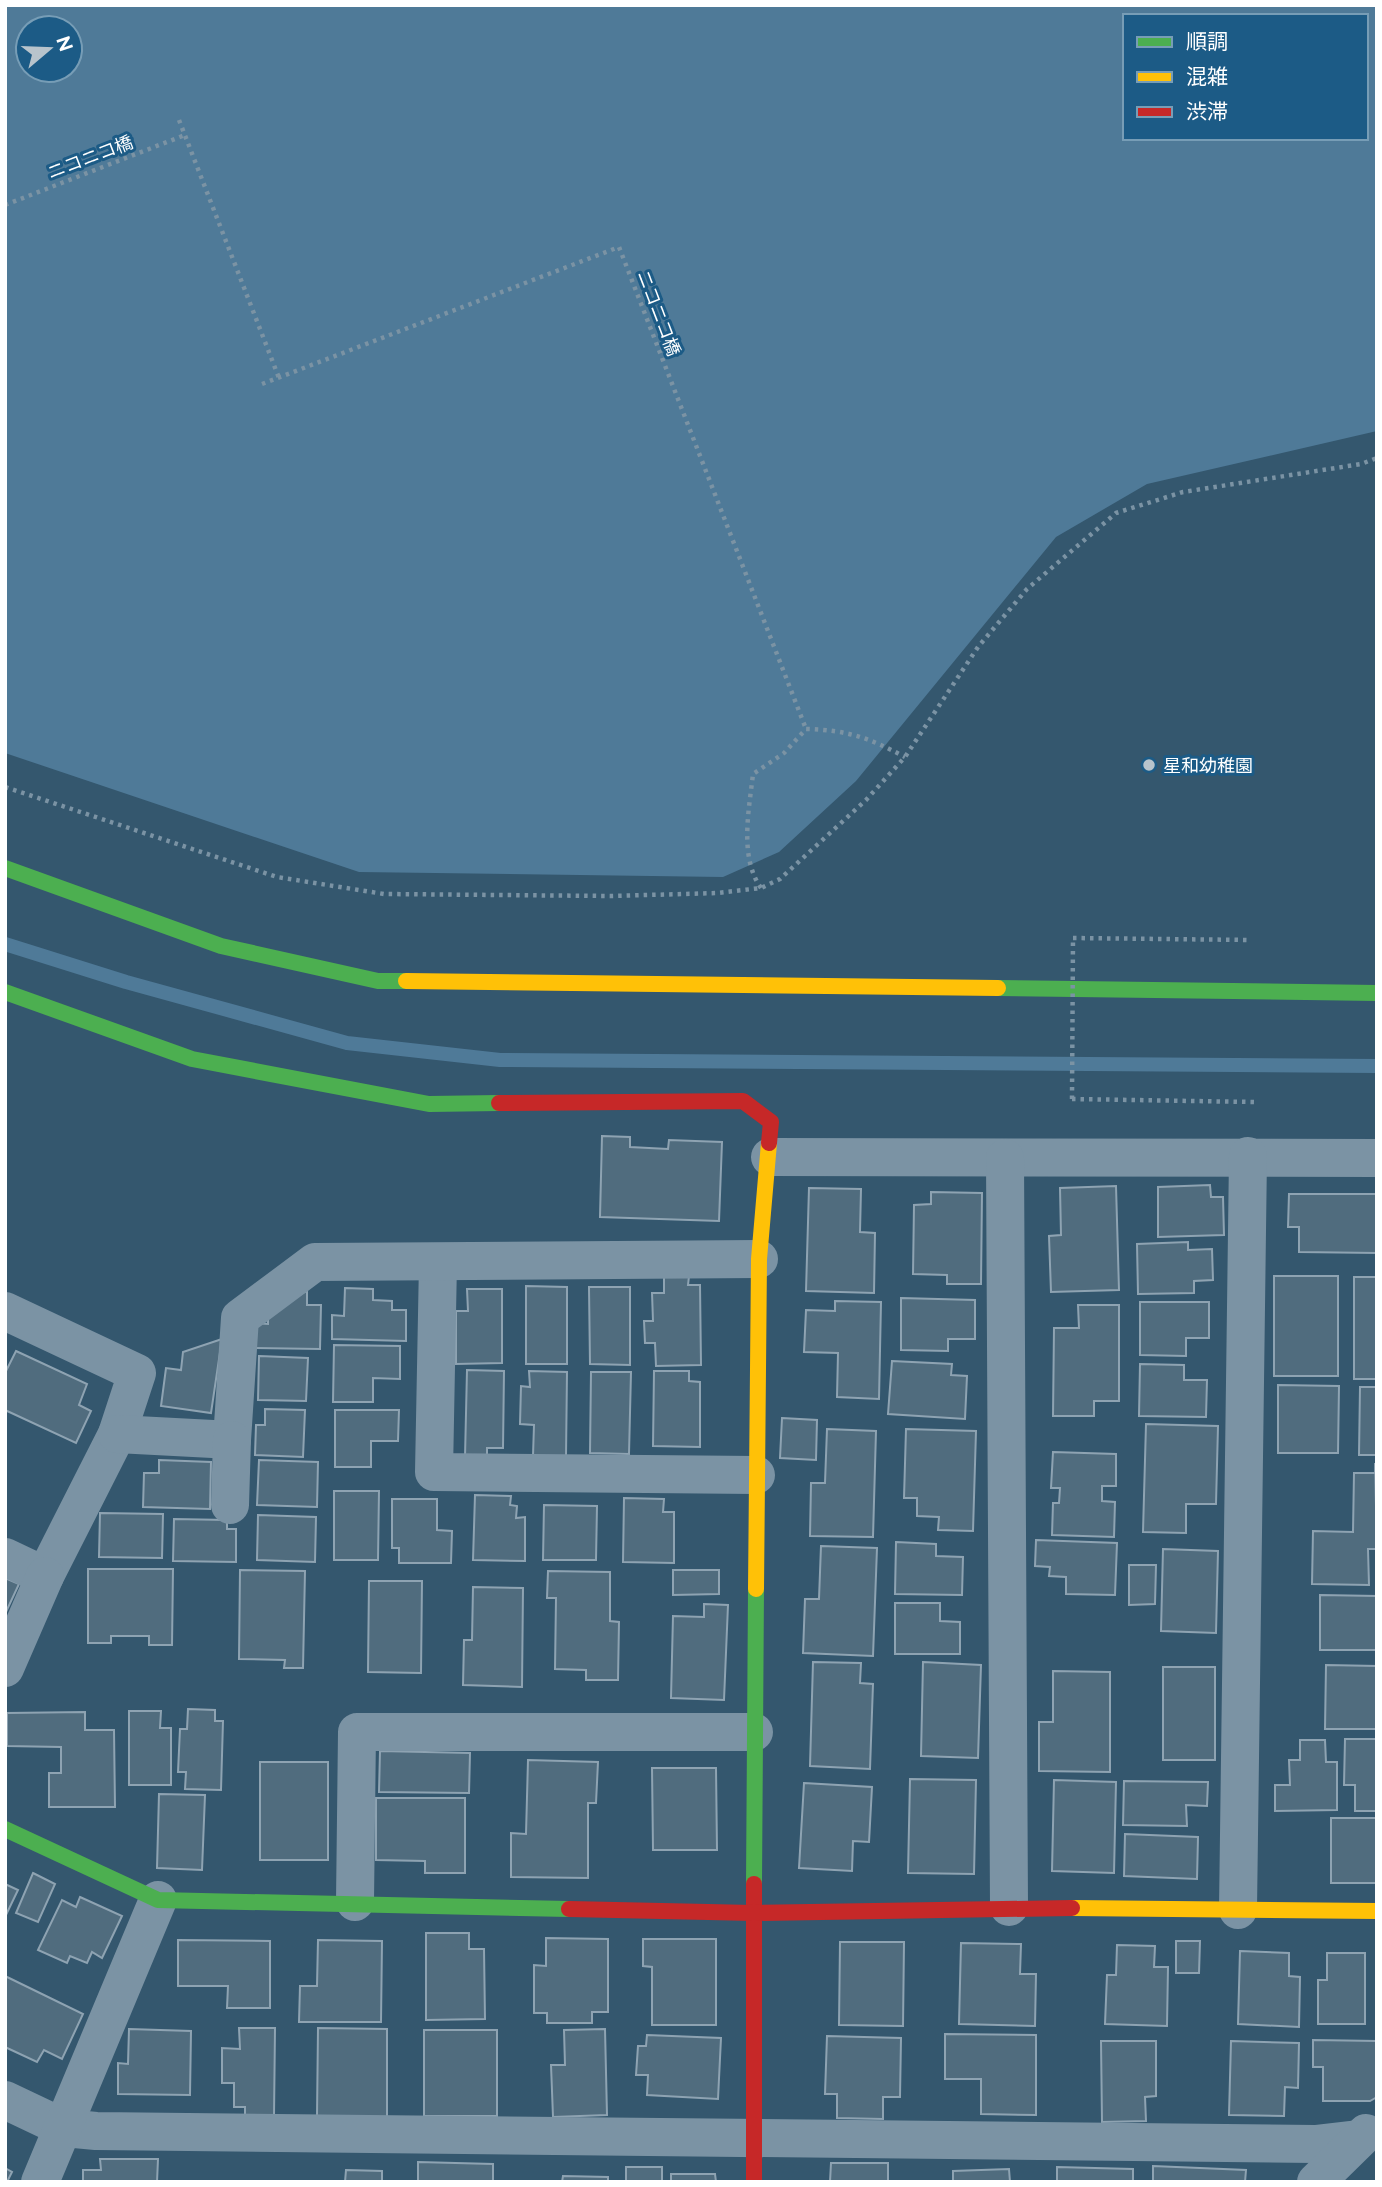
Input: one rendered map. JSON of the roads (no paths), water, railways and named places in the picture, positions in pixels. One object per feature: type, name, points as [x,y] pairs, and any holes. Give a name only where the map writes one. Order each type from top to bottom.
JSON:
[{"type":"street","points":[[5,868],[221,946],[378,981],[1377,993]]},
{"type":"street","points":[[5,992],[192,1059],[429,1104],[743,1101],[771,1122],[759,1259],[754,1732],[754,2182]]},
{"type":"street","points":[[1238,1910],[1248,1156]]},
{"type":"street","points":[[770,1157],[1377,1158]]},
{"type":"street","points":[[1005,1158],[1009,1908]]},
{"type":"street","points":[[230,1505],[240,1318],[315,1262],[759,1259]]},
{"type":"street","points":[[438,1262],[434,1472],[756,1475]]},
{"type":"street","points":[[5,1311],[137,1373],[117,1434],[45,1576],[5,1668]]},
{"type":"street","points":[[117,1434],[232,1440]]},
{"type":"street","points":[[5,1557],[45,1576]]},
{"type":"street","points":[[355,1902],[357,1731],[754,1732]]},
{"type":"street","points":[[5,1829],[158,1900],[355,1902],[754,1913],[1009,1908],[1377,1911]]},
{"type":"street","points":[[40,2182],[158,1900]]},
{"type":"street","points":[[5,2100],[64,2128],[754,2139],[1315,2144],[1367,2132]]},
{"type":"street","points":[[1316,2182],[1367,2132]]},
{"type":"water","points":[[5,5],[1377,5],[1377,431],[1147,484],[1056,537],[856,781],[779,852],[723,877],[359,872],[5,753]]},
{"type":"waterway","points":[[5,944],[126,982],[347,1043],[500,1060],[1377,1066]]},
{"type":"place","name":"星和幼稚園","points":[[1149,765]]}]
